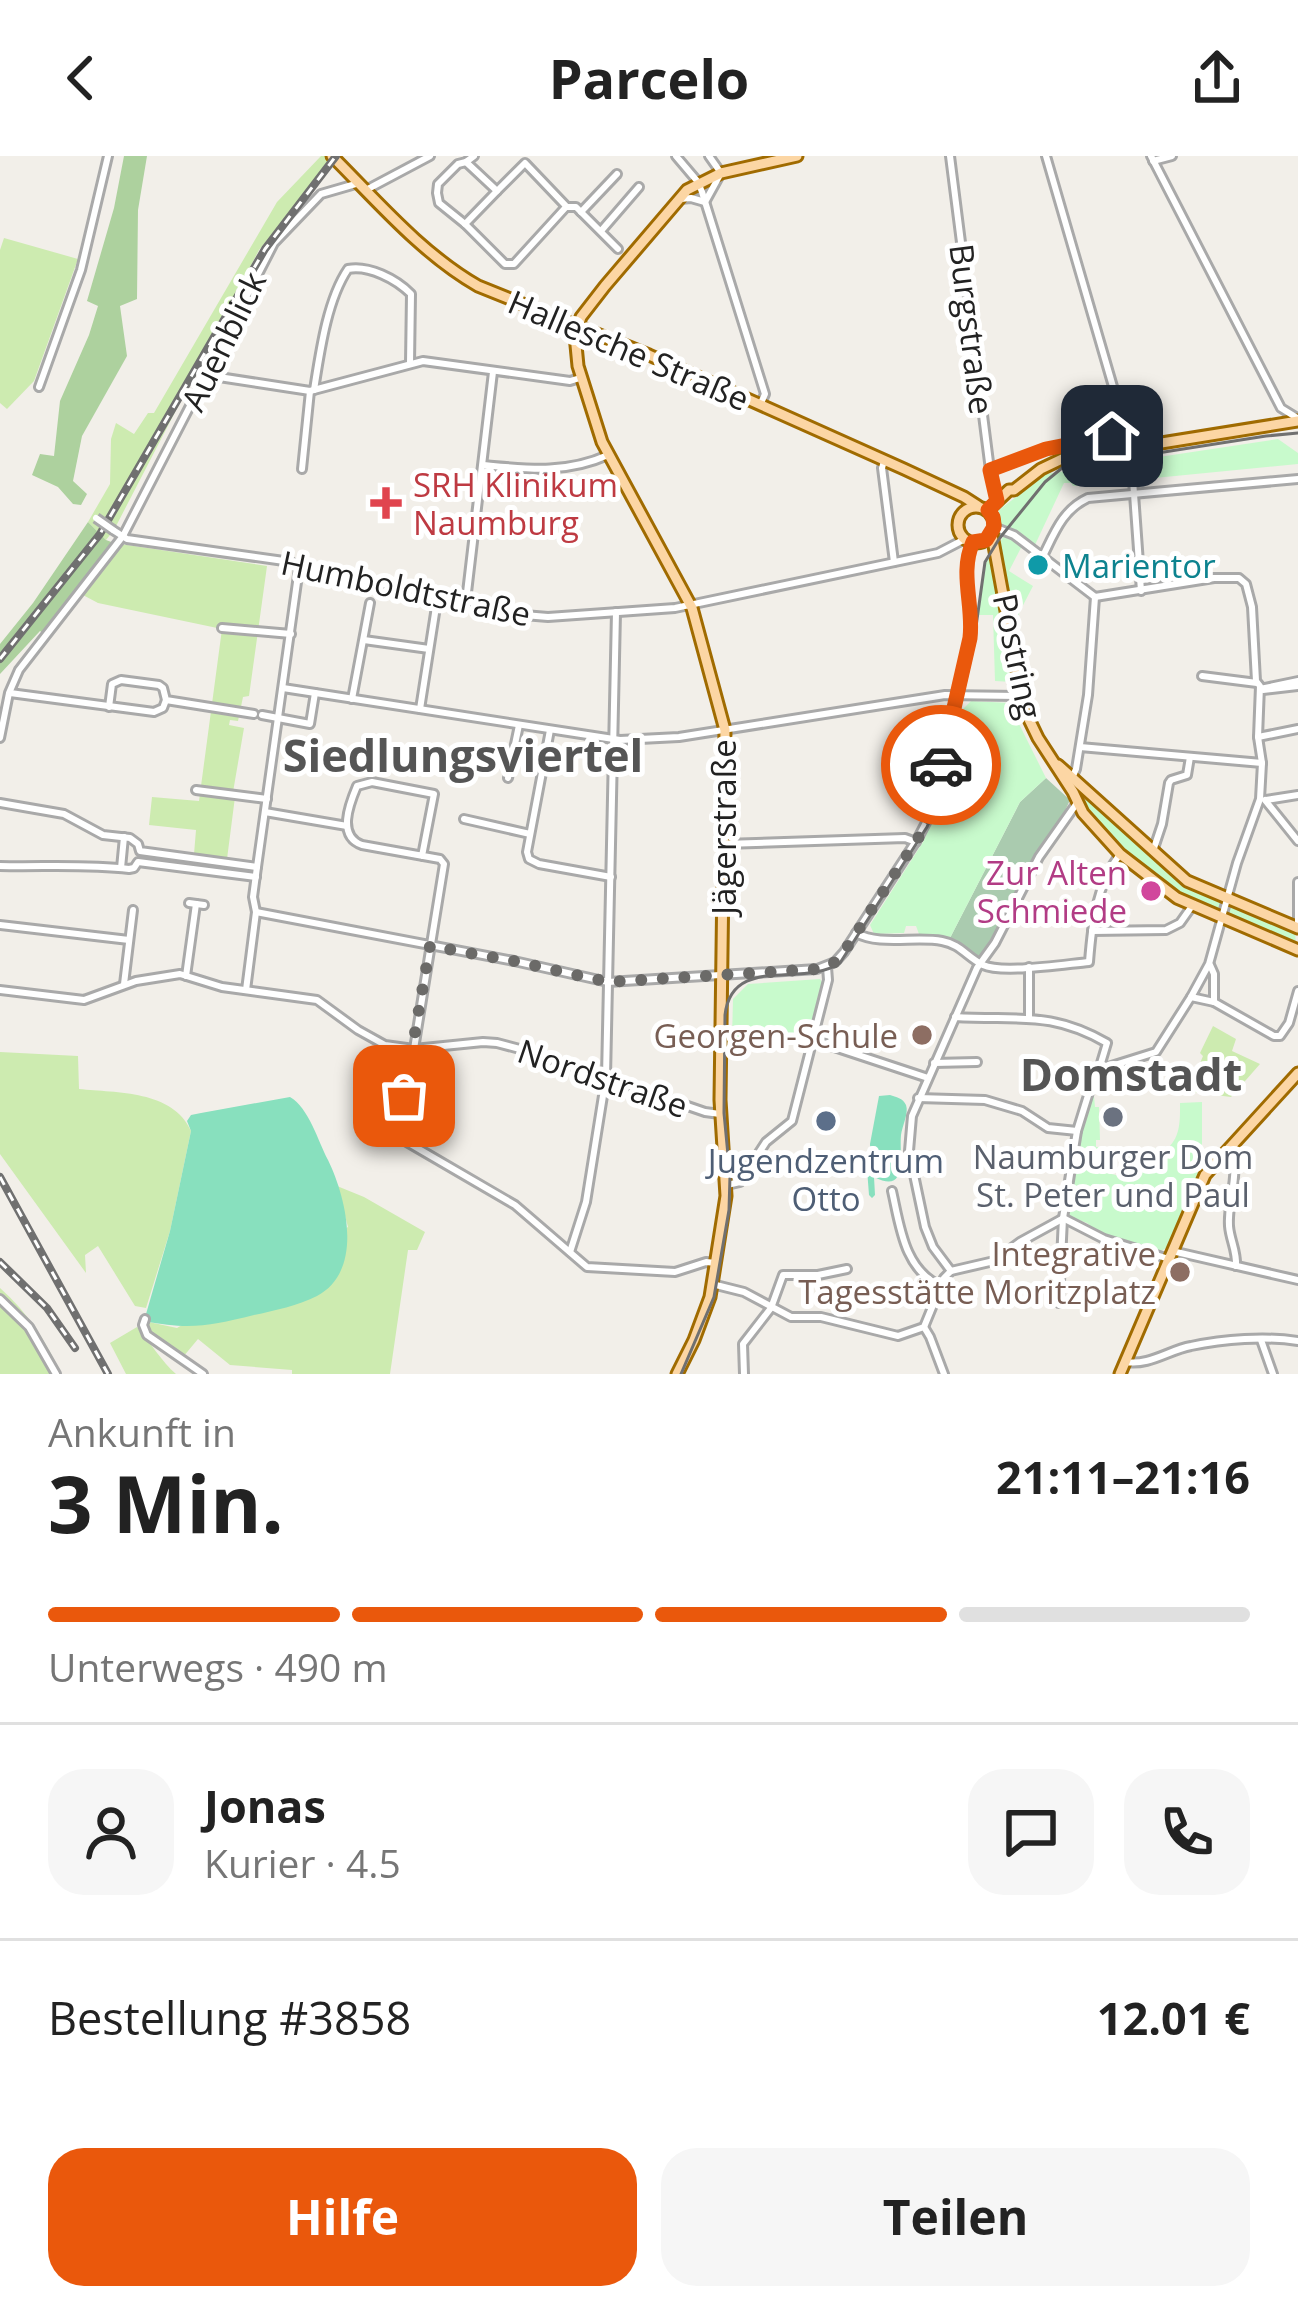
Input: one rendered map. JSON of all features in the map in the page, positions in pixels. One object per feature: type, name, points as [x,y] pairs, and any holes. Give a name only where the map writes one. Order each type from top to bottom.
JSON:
[{"type":"main road","name":"Hallesche Straße","points":[[332,156],[411,234],[467,280],[760,405],[983,508]]},
{"type":"main road","points":[[576,328],[605,286],[698,182],[797,156]]},
{"type":"main road","name":"Jägerstraße","points":[[576,328],[581,378],[608,455],[691,604],[725,730],[720,1114],[726,1185],[706,1308],[677,1374]]},
{"type":"main road","points":[[983,508],[993,517],[981,537],[958,527],[969,508],[983,508],[999,500],[1055,462],[1297,421]]},
{"type":"main road","points":[[958,496],[963,513]]},
{"type":"main road","name":"Postring","points":[[981,537],[996,553],[1030,723],[1078,795]]},
{"type":"main road","points":[[1078,795],[1187,881],[1298,929]]},
{"type":"main road","points":[[1078,795],[1102,837],[1177,898],[1298,950]]},
{"type":"main road","points":[[1120,1374],[1202,1180],[1298,1073]]},
{"type":"street","points":[[39,387],[81,270],[108,156]]},
{"type":"street","name":"Auenblick","points":[[0,737],[19,670],[123,536],[264,256],[321,194],[362,186],[430,156]]},
{"type":"street","points":[[474,156],[458,164],[438,184],[436,194],[439,203],[509,266],[566,207],[576,207],[618,249]]},
{"type":"street","points":[[705,202],[722,173],[710,156]]},
{"type":"street","name":"Burgstraße","points":[[950,156],[990,470],[999,500]]},
{"type":"street","points":[[1046,156],[1114,390],[1122,449]]},
{"type":"street","points":[[1172,156],[1152,158],[1281,407],[1297,421]]},
{"type":"street","points":[[464,224],[527,160],[566,207]]},
{"type":"street","points":[[683,160],[686,184],[680,197],[705,202]]},
{"type":"street","points":[[683,160],[705,202],[765,394],[760,405]]},
{"type":"street","points":[[466,163],[497,190]]},
{"type":"street","points":[[581,212],[617,174]]},
{"type":"street","points":[[601,231],[639,187]]},
{"type":"street","points":[[302,469],[321,344],[348,268],[358,267],[400,283],[411,294],[410,363]]},
{"type":"street","points":[[206,375],[312,390],[423,361],[570,381],[581,378]]},
{"type":"street","points":[[466,601],[493,371]]},
{"type":"street","points":[[1269,426],[1280,416],[1281,407]]},
{"type":"street","points":[[990,470],[1046,449],[1120,435]]},
{"type":"street","points":[[483,465],[548,471],[608,455]]},
{"type":"street","points":[[884,460],[894,562]]},
{"type":"street","points":[[1133,479],[1141,591]]},
{"type":"street","points":[[1042,558],[1070,508],[1088,498],[1298,479]]},
{"type":"street","points":[[96,518],[123,536]]},
{"type":"street","points":[[256,912],[608,982],[827,967],[837,961],[931,814],[971,630],[966,565],[981,537],[1012,534],[1095,597],[1239,578],[1246,584],[1251,604],[1262,801],[1237,863],[1209,964],[1192,997],[1156,1052],[1105,1068],[1098,1076]]},
{"type":"street","name":"Humboldtstraße","points":[[123,536],[290,562],[299,568],[540,617],[691,604],[894,562],[981,537]]},
{"type":"street","points":[[246,990],[256,912],[253,897],[299,568]]},
{"type":"street","points":[[420,709],[438,594]]},
{"type":"street","points":[[1069,779],[1080,747],[1088,695],[1095,597]]},
{"type":"street","points":[[352,699],[370,603]]},
{"type":"street","points":[[569,1253],[586,1202],[605,1077],[616,612]]},
{"type":"street","points":[[222,628],[291,634]]},
{"type":"street","points":[[364,640],[429,649]]},
{"type":"street","points":[[1202,676],[1268,691],[1298,683]]},
{"type":"street","points":[[9,693],[109,707],[154,712],[166,700],[159,685],[116,680],[109,707]]},
{"type":"street","points":[[283,688],[614,740],[674,737],[956,694],[1021,695]]},
{"type":"street","points":[[166,700],[310,724],[315,693]]},
{"type":"street","points":[[508,778],[519,725]]},
{"type":"street","points":[[1258,736],[1298,729]]},
{"type":"street","points":[[550,730],[527,852],[530,862],[611,877]]},
{"type":"street","points":[[1080,747],[1262,763]]},
{"type":"street","points":[[1152,852],[1168,783],[1187,775],[1190,757]]},
{"type":"street","points":[[422,856],[434,794],[372,782],[354,790],[349,837],[362,845],[422,856],[440,859],[444,864],[398,1126],[400,1138],[514,1205],[587,1268],[675,1272],[716,1263]]},
{"type":"street","points":[[196,790],[267,799]]},
{"type":"street","points":[[1262,801],[1298,794]]},
{"type":"street","points":[[951,1271],[928,1237],[910,1163],[909,1128],[918,1097],[981,963],[1078,795]]},
{"type":"street","points":[[1262,801],[1298,841]]},
{"type":"street","points":[[0,803],[64,814],[103,835],[134,840],[140,850],[134,868],[0,866]]},
{"type":"street","points":[[265,812],[347,826]]},
{"type":"street","points":[[464,819],[530,834]]},
{"type":"street","points":[[121,868],[124,837]]},
{"type":"street","points":[[724,844],[905,838],[916,842]]},
{"type":"street","points":[[140,850],[257,867]]},
{"type":"street","points":[[856,933],[865,938],[944,941],[986,967],[1089,962],[1101,884],[1120,854]]},
{"type":"street","points":[[138,862],[256,877]]},
{"type":"street","points":[[1298,881],[1298,929]]},
{"type":"street","points":[[186,976],[196,904]]},
{"type":"street","points":[[1091,931],[1166,929],[1180,923],[1192,906]]},
{"type":"street","points":[[124,986],[133,910]]},
{"type":"street","points":[[0,925],[129,940]]},
{"type":"street","points":[[1209,964],[1214,974],[1214,1002]]},
{"type":"street","points":[[726,1185],[740,1182],[766,1142],[793,1118],[829,980],[827,967]]},
{"type":"street","points":[[1029,968],[1029,1018]]},
{"type":"street","points":[[0,990],[84,1000],[152,977],[186,976],[203,983],[317,1000],[375,1040],[414,1049]]},
{"type":"street","points":[[1192,997],[1214,1002],[1274,1036],[1283,1034],[1296,1010],[1298,991]]},
{"type":"street","points":[[955,1016],[1061,1022],[1107,1043],[1077,1131],[1063,1218],[1059,1303]]},
{"type":"street","points":[[813,1040],[928,1078]]},
{"type":"street","name":"Nordstraße","points":[[414,1049],[497,1043],[720,1114]]},
{"type":"street","points":[[934,1063],[977,1062]]},
{"type":"street","points":[[918,1097],[986,1100],[1022,1112],[1048,1128],[1077,1131]]},
{"type":"street","points":[[1229,1147],[1234,1160],[1229,1224],[1236,1265]]},
{"type":"street","points":[[892,1191],[906,1249],[923,1276],[941,1286]]},
{"type":"street","points":[[712,1284],[744,1292],[791,1317],[821,1317],[898,1336],[924,1327],[951,1271],[994,1261],[1063,1218]]},
{"type":"street","points":[[1063,1218],[1104,1239],[1298,1280]]},
{"type":"street","points":[[744,1374],[743,1344],[771,1308],[783,1275],[818,1275],[847,1268]]},
{"type":"street","points":[[0,1299],[29,1327],[56,1374]]},
{"type":"street","points":[[145,1319],[148,1335],[202,1374]]},
{"type":"street","points":[[924,1327],[944,1374]]},
{"type":"street","points":[[1262,1340],[1273,1374]]},
{"type":"street","points":[[1126,1362],[1141,1363],[1191,1346],[1298,1341]]},
{"type":"green space","points":[[124,156],[147,156],[138,210],[137,299],[120,306],[127,356],[82,436],[73,481],[87,494],[81,505],[73,504],[58,487],[32,475],[40,454],[54,456],[60,401],[98,306],[87,301]]},
{"type":"green space","points":[[321,156],[337,156],[259,250],[106,540],[88,522],[110,484],[116,423],[134,434],[148,413],[154,413],[277,202]]},
{"type":"green space","points":[[4,238],[78,259],[34,381],[7,409],[0,403],[0,250]]},
{"type":"green space","points":[[1278,439],[1298,453],[1298,464],[1073,486],[1064,483],[1034,547],[1024,542],[1009,571],[1033,586],[1019,613],[1012,682],[995,681],[993,615],[978,612],[986,563],[1008,530],[998,520],[999,510],[1046,474]]},
{"type":"green space","points":[[88,522],[114,543],[63,622],[48,637],[40,631],[0,674],[0,644]]},
{"type":"green space","points":[[114,543],[267,566],[249,696],[243,697],[238,721],[230,720],[229,725],[244,728],[227,859],[194,854],[196,830],[149,825],[152,797],[199,801],[222,629],[98,603],[81,594]]},
{"type":"green space","points":[[971,701],[1011,703],[1046,778],[1020,802],[950,938],[919,934],[916,926],[906,926],[904,933],[874,934],[870,925],[935,815],[959,713]]},
{"type":"green space","points":[[1046,778],[1070,800],[980,957],[950,938],[1020,802]]},
{"type":"green space","points":[[1086,797],[1178,879],[1295,930],[1296,947],[1181,898],[1131,859],[1083,808]]},
{"type":"green space","points":[[820,979],[809,1039],[732,1039],[733,999],[748,984]]},
{"type":"green space","points":[[1213,1026],[1236,1039],[1232,1051],[1260,1064],[1231,1097],[1184,1091],[1194,1078]]},
{"type":"green space","points":[[0,1052],[78,1056],[79,1089],[158,1101],[183,1118],[191,1131],[170,1231],[146,1308],[135,1306],[98,1246],[85,1255],[86,1273],[0,1154]]},
{"type":"green space","points":[[890,1095],[907,1108],[900,1170],[893,1181],[874,1177],[872,1198],[867,1169],[871,1168],[870,1144],[879,1096]]},
{"type":"green space","points":[[1091,1096],[1099,1107],[1096,1147],[1106,1147],[1107,1173],[1125,1177],[1132,1148],[1168,1148],[1178,1133],[1180,1103],[1202,1102],[1197,1178],[1168,1247],[1161,1251],[1096,1231],[1067,1216],[1079,1130]]},
{"type":"green space","points":[[290,1097],[312,1126],[341,1194],[346,1252],[332,1285],[302,1302],[225,1322],[187,1326],[144,1321],[170,1231],[191,1131],[187,1121],[191,1115]]},
{"type":"green space","points":[[337,1186],[425,1232],[417,1250],[408,1250],[390,1374],[292,1374],[292,1370],[230,1365],[198,1339],[183,1357],[149,1334],[144,1321],[177,1328],[348,1227]]},
{"type":"green space","points":[[0,1288],[35,1328],[61,1374],[0,1374]]},
{"type":"green space","points":[[137,1327],[176,1374],[126,1374],[110,1343]]},
{"type":"tram line","points":[[681,1374],[714,1297],[729,1210],[724,1113],[725,1015],[730,996],[755,978],[825,970],[840,963],[927,827],[974,641],[985,562],[999,539],[1062,468],[1298,433]]},
{"type":"railway","points":[[0,659],[100,534],[265,249],[336,156]]},
{"type":"railway","points":[[0,1177],[108,1374]]},
{"type":"railway","points":[[0,1262],[47,1308],[75,1348]]},
{"type":"way so far","points":[[404,1096],[430,946],[608,982],[827,967],[844,952],[922,832],[931,814],[941,765]]},
{"type":"place","name":"SRH Klinikum Naumburg","points":[[386,503]]},
{"type":"place","name":"Marientor","points":[[1038,565]]},
{"type":"place","name":"Zur Alten Schmiede","points":[[1151,891]]},
{"type":"place","name":"Georgen-Schule","points":[[922,1035]]},
{"type":"place","name":"Naumburger Dom St. Peter und Paul","points":[[1113,1117]]},
{"type":"place","name":"Jugendzentrum Otto","points":[[826,1121]]},
{"type":"place","name":"Integrative Tagesstätte Moritzplatz","points":[[1180,1272]]},
{"type":"district","name":"Siedlungsviertel","points":[[463,754]]},
{"type":"district","name":"Domstadt","points":[[1131,1073]]},
{"type":"route","points":[[941,765],[970,638],[968,553],[973,542],[986,540],[994,527],[988,510],[997,501],[990,470],[1046,449],[1112,436]]}]
